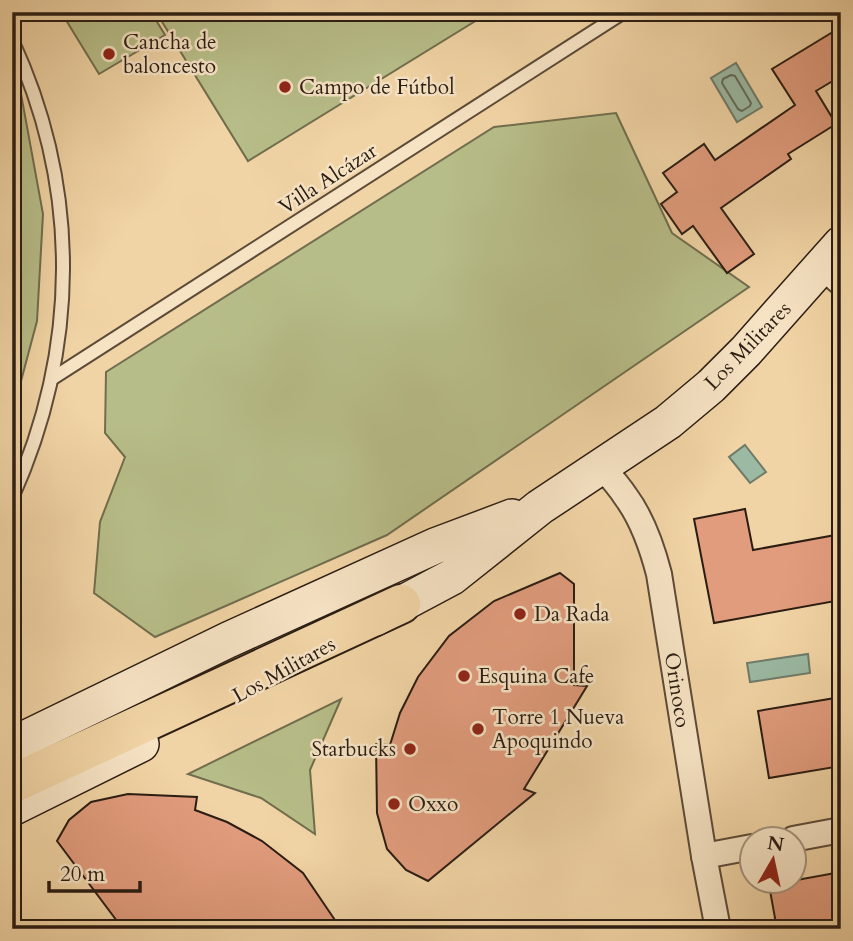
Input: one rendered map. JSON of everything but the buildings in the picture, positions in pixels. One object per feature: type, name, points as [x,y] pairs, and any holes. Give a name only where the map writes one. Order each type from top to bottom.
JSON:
[{"type":"highway","points":[[12,784],[401,604]]},
{"type":"main road","name":"Los Militares","points":[[12,808],[248,691],[452,578],[540,507],[668,422],[711,386],[834,265]]},
{"type":"main road","name":"Los Militares","points":[[12,745],[228,640],[435,546],[540,507]]},
{"type":"street","name":"Orinoco","points":[[601,466],[627,497],[641,522],[657,565],[718,929]]},
{"type":"street","points":[[808,836],[841,830]]},
{"type":"street","points":[[704,856],[738,849]]},
{"type":"lane","name":"Villa Alcázar","points":[[53,378],[624,12]]},
{"type":"lane","points":[[12,40],[40,110],[51,154],[64,250],[64,293],[53,378],[41,424],[12,498]]},
{"type":"green space","name":"Cancha de baloncesto","points":[[61,12],[151,12],[165,35],[99,74]]},
{"type":"green space","name":"Campo de Fútbol","points":[[156,12],[490,12],[248,161]]},
{"type":"green space","points":[[12,64],[17,72],[43,214],[37,321],[12,415]]},
{"type":"green space","points":[[616,113],[672,233],[749,287],[387,535],[155,637],[94,593],[100,522],[125,457],[105,433],[106,372],[494,127]]},
{"type":"green space","points":[[341,699],[310,770],[315,834],[261,798],[188,774]]},
{"type":"water","points":[[736,63],[762,107],[737,122],[711,78]]},
{"type":"water","points":[[745,445],[766,472],[750,483],[729,457]]},
{"type":"water","points":[[808,654],[810,673],[750,682],[747,663]]},
{"type":"place","name":"Cancha de baloncesto","points":[[109,54]]},
{"type":"place","name":"Campo de Fútbol","points":[[285,87]]},
{"type":"place","name":"Da Rada","points":[[520,614]]},
{"type":"place","name":"Esquina Cafe","points":[[464,676]]},
{"type":"place","name":"Torre 1 Nueva Apoquindo","points":[[478,729]]},
{"type":"place","name":"Starbucks","points":[[410,749]]},
{"type":"place","name":"Oxxo","points":[[394,804]]}]
